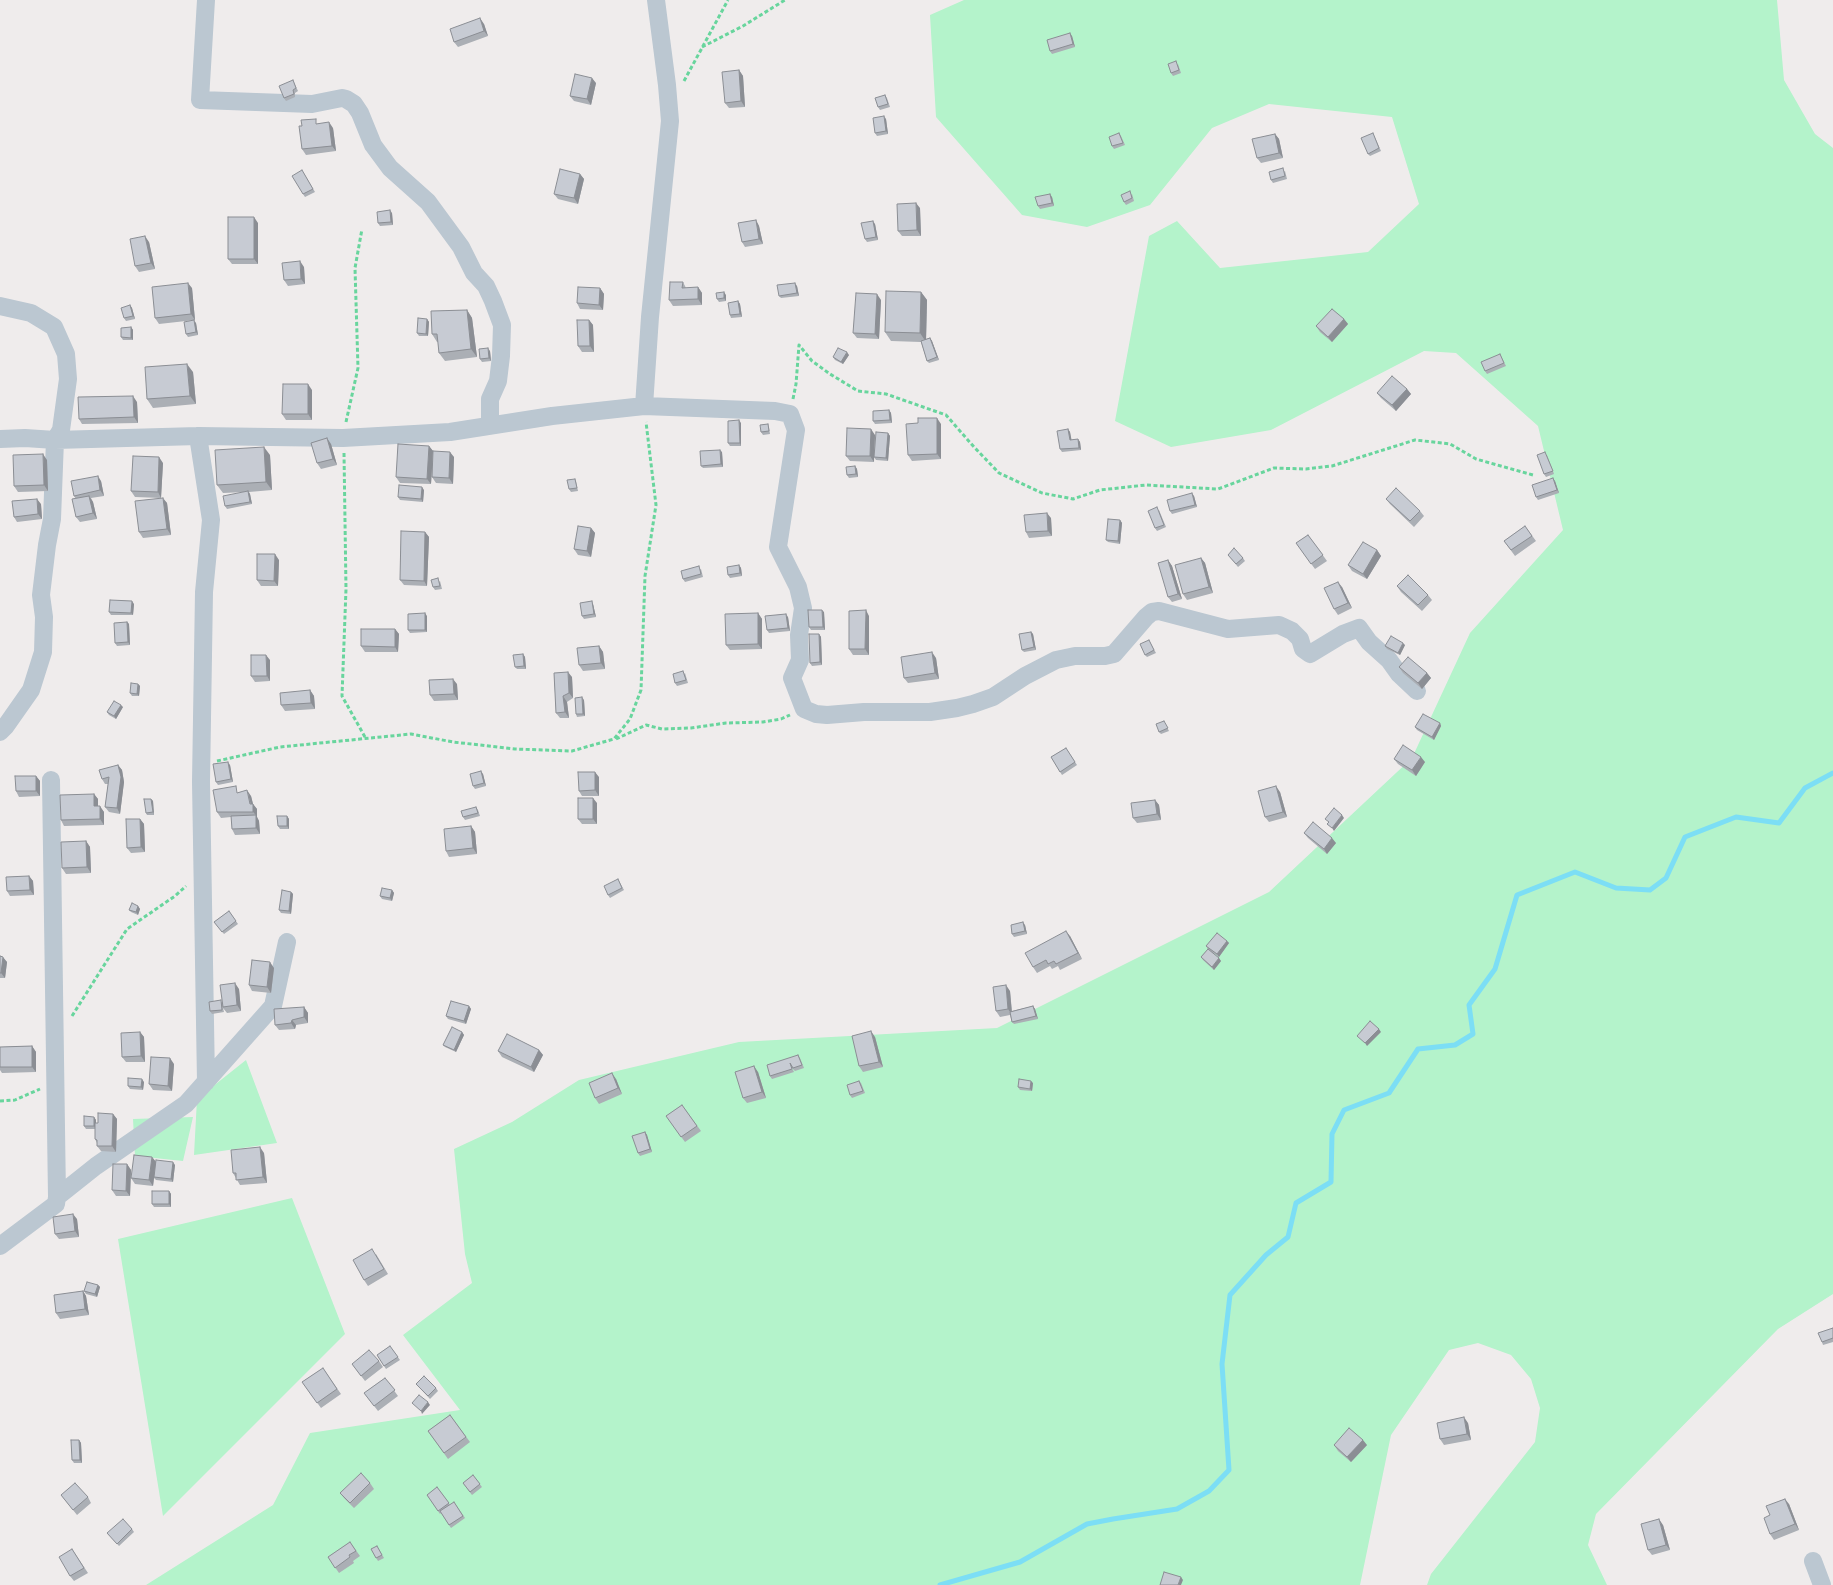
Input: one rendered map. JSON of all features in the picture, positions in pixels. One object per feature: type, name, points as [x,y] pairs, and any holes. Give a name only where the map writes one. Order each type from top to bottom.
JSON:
[{"type":"street","points":[[206,0],[200,100],[312,104],[342,98],[346,99],[354,104],[360,113],[373,145],[390,168],[428,202],[461,247],[474,273],[486,286],[494,301],[502,324],[498,381],[490,399],[490,426]]},
{"type":"street","points":[[644,406],[650,317],[670,121],[656,0]]},
{"type":"street","points":[[0,306],[32,313],[54,327],[66,354],[68,379],[61,430],[56,440],[52,519],[41,595],[44,617],[43,652],[31,690],[0,732]]},
{"type":"street","points":[[0,439],[56,440],[198,436],[343,438],[450,432],[552,416],[644,406],[775,411],[790,414],[796,430],[778,547],[798,587],[803,608],[799,635],[800,660],[792,678],[804,709],[816,714],[827,715],[864,712],[930,712],[973,704],[994,697],[1025,676],[1056,660],[1075,656],[1105,656],[1114,654],[1146,617],[1152,612],[1159,611],[1228,629],[1280,625],[1292,631],[1300,639],[1303,649],[1310,654],[1343,634],[1359,628],[1369,642],[1389,660],[1399,674],[1417,691]]},
{"type":"street","points":[[198,436],[211,520],[204,592],[201,763],[206,1082]]},
{"type":"street","points":[[0,1246],[56,1204],[57,1197],[51,780]]},
{"type":"street","points":[[57,1197],[96,1166],[186,1104],[206,1082],[273,1006],[287,942]]},
{"type":"street","points":[[1813,1561],[1822,1585]]},
{"type":"path","points":[[683,83],[728,0]]},
{"type":"path","points":[[702,48],[743,26],[784,0]]},
{"type":"path","points":[[362,229],[355,268],[358,368],[343,438],[346,589],[342,696],[365,737]]},
{"type":"path","points":[[790,414],[796,384],[799,345],[812,361],[858,391],[886,394],[946,415],[1000,473],[1042,493],[1073,499],[1100,490],[1146,485],[1218,489],[1274,468],[1306,469],[1332,466],[1415,440],[1450,444],[1476,459],[1533,475]]},
{"type":"path","points":[[614,739],[630,719],[642,690],[645,576],[656,505],[644,406]]},
{"type":"path","points":[[201,763],[280,746],[411,734],[453,742],[514,749],[572,751],[614,739],[646,725],[662,729],[691,728],[726,723],[762,722],[781,719],[804,709]]},
{"type":"path","points":[[67,1024],[127,929],[175,896],[202,873]]},
{"type":"path","points":[[0,1101],[15,1100],[32,1093],[40,1089],[46,1082]]},
{"type":"green space","points":[[964,0],[1777,0],[1784,80],[1815,134],[1833,148],[1833,1294],[1778,1329],[1596,1514],[1588,1545],[1607,1585],[1427,1585],[1431,1574],[1535,1442],[1540,1408],[1531,1379],[1511,1355],[1478,1343],[1449,1350],[1391,1435],[1360,1585],[146,1585],[273,1505],[310,1433],[460,1410],[403,1335],[472,1283],[465,1254],[454,1149],[512,1122],[579,1080],[739,1042],[997,1028],[1269,892],[1412,758],[1470,633],[1563,530],[1538,426],[1456,353],[1424,351],[1271,430],[1171,447],[1115,421],[1149,236],[1177,221],[1220,268],[1368,252],[1419,204],[1392,117],[1269,104],[1212,128],[1150,205],[1087,227],[1022,215],[936,117],[930,15]]},
{"type":"green space","points":[[246,1060],[277,1143],[194,1155],[197,1099]]},
{"type":"green space","points":[[193,1117],[183,1161],[135,1156],[133,1119]]},
{"type":"green space","points":[[292,1198],[345,1334],[163,1516],[118,1239]]},
{"type":"building","points":[[480,18],[484,31],[454,42],[450,29]]},
{"type":"building","points":[[1070,33],[1073,44],[1050,51],[1047,40]]},
{"type":"building","points":[[1176,61],[1179,70],[1171,73],[1168,64]]},
{"type":"building","points":[[739,70],[741,101],[725,103],[722,72]]},
{"type":"building","points":[[575,74],[592,78],[587,99],[570,96]]},
{"type":"building","points":[[293,80],[296,88],[293,90],[294,94],[284,98],[279,86]]},
{"type":"building","points":[[885,95],[888,104],[878,107],[875,98]]},
{"type":"building","points":[[884,116],[886,131],[875,133],[873,118]]},
{"type":"building","points":[[316,119],[316,124],[329,122],[332,146],[302,149],[299,126],[302,126],[301,120]]},
{"type":"building","points":[[1119,133],[1123,143],[1112,146],[1109,137]]},
{"type":"building","points":[[1373,133],[1379,148],[1368,154],[1361,138]]},
{"type":"building","points":[[1275,134],[1279,153],[1257,158],[1252,139]]},
{"type":"building","points":[[1283,168],[1285,176],[1271,180],[1269,172]]},
{"type":"building","points":[[560,169],[580,174],[574,198],[554,194]]},
{"type":"building","points":[[302,170],[313,189],[303,194],[292,176]]},
{"type":"building","points":[[1130,191],[1132,198],[1124,202],[1121,195]]},
{"type":"building","points":[[1050,194],[1052,203],[1038,206],[1035,197]]},
{"type":"building","points":[[916,203],[917,230],[898,231],[897,204]]},
{"type":"building","points":[[390,210],[391,222],[378,223],[377,212]]},
{"type":"building","points":[[228,217],[254,217],[254,259],[228,259]]},
{"type":"building","points":[[756,220],[759,239],[742,242],[738,223]]},
{"type":"building","points":[[873,221],[876,237],[865,239],[861,223]]},
{"type":"building","points":[[145,236],[151,263],[135,266],[130,239]]},
{"type":"building","points":[[300,261],[301,279],[284,280],[282,263]]},
{"type":"building","points":[[670,282],[683,282],[682,288],[698,287],[698,299],[669,300]]},
{"type":"building","points":[[188,283],[191,314],[155,318],[152,287]]},
{"type":"building","points":[[795,283],[797,293],[779,296],[777,285]]},
{"type":"building","points":[[578,287],[600,288],[599,305],[577,303]]},
{"type":"building","points":[[886,291],[921,292],[920,333],[885,332]]},
{"type":"building","points":[[724,292],[724,298],[717,299],[716,293]]},
{"type":"building","points":[[856,293],[877,294],[875,334],[853,333]]},
{"type":"building","points":[[738,301],[740,314],[730,315],[728,303]]},
{"type":"building","points":[[130,305],[133,316],[124,318],[121,308]]},
{"type":"building","points":[[1332,309],[1344,319],[1328,337],[1316,326]]},
{"type":"building","points":[[467,310],[471,349],[439,353],[437,334],[432,334],[431,311]]},
{"type":"building","points":[[418,318],[427,319],[426,334],[417,333]]},
{"type":"building","points":[[194,320],[196,332],[186,334],[184,322]]},
{"type":"building","points":[[577,320],[589,320],[590,346],[578,346]]},
{"type":"building","points":[[131,327],[131,338],[121,337],[121,328]]},
{"type":"building","points":[[930,338],[937,357],[927,361],[921,341]]},
{"type":"building","points":[[488,348],[489,358],[480,359],[479,349]]},
{"type":"building","points":[[838,348],[847,352],[841,362],[833,357]]},
{"type":"building","points":[[1500,354],[1504,363],[1485,371],[1481,362]]},
{"type":"building","points":[[187,364],[190,396],[147,399],[145,367]]},
{"type":"building","points":[[1392,376],[1407,389],[1392,405],[1377,393]]},
{"type":"building","points":[[283,384],[308,384],[308,414],[282,414]]},
{"type":"building","points":[[133,396],[134,417],[79,419],[78,397]]},
{"type":"building","points":[[889,410],[890,420],[873,421],[873,411]]},
{"type":"building","points":[[918,418],[937,418],[937,454],[908,455],[906,424],[918,423]]},
{"type":"building","points":[[739,420],[740,443],[728,443],[728,421]]},
{"type":"building","points":[[768,424],[769,431],[761,432],[760,425]]},
{"type":"building","points":[[847,428],[871,429],[870,456],[846,456]]},
{"type":"building","points":[[1068,429],[1070,440],[1078,439],[1079,448],[1060,449],[1057,431]]},
{"type":"building","points":[[876,432],[888,433],[886,458],[874,457]]},
{"type":"building","points":[[327,438],[333,459],[317,463],[311,443]]},
{"type":"building","points":[[398,444],[429,446],[427,479],[396,477]]},
{"type":"building","points":[[264,447],[266,482],[217,485],[215,450]]},
{"type":"building","points":[[720,450],[721,464],[701,466],[700,451]]},
{"type":"building","points":[[433,451],[450,452],[449,478],[432,477]]},
{"type":"building","points":[[1545,452],[1553,471],[1544,474],[1537,455]]},
{"type":"building","points":[[43,454],[44,485],[14,486],[13,455]]},
{"type":"building","points":[[133,456],[159,457],[158,492],[131,491]]},
{"type":"building","points":[[855,466],[856,474],[847,475],[846,467]]},
{"type":"building","points":[[98,476],[100,490],[74,496],[71,481]]},
{"type":"building","points":[[1553,478],[1557,490],[1536,497],[1532,485]]},
{"type":"building","points":[[575,479],[577,488],[569,489],[567,480]]},
{"type":"building","points":[[399,485],[422,487],[421,499],[398,497]]},
{"type":"building","points":[[1396,488],[1420,511],[1410,521],[1386,499]]},
{"type":"building","points":[[248,491],[250,502],[225,506],[223,496]]},
{"type":"building","points":[[1192,493],[1195,505],[1170,511],[1167,500]]},
{"type":"building","points":[[89,496],[93,513],[76,517],[72,499]]},
{"type":"building","points":[[163,498],[167,529],[139,532],[135,501]]},
{"type":"building","points":[[37,499],[38,514],[14,517],[12,501]]},
{"type":"building","points":[[1157,507],[1164,525],[1155,528],[1148,511]]},
{"type":"building","points":[[1047,513],[1048,531],[1026,532],[1024,515]]},
{"type":"building","points":[[1108,519],[1120,520],[1118,541],[1106,540]]},
{"type":"building","points":[[578,526],[591,528],[587,551],[574,549]]},
{"type":"building","points":[[1525,526],[1532,536],[1511,550],[1504,541]]},
{"type":"building","points":[[401,531],[425,532],[424,581],[400,580]]},
{"type":"building","points":[[1308,535],[1323,555],[1311,564],[1296,543]]},
{"type":"building","points":[[1363,542],[1377,550],[1363,574],[1348,565]]},
{"type":"building","points":[[1234,548],[1243,558],[1236,564],[1228,555]]},
{"type":"building","points":[[257,554],[275,554],[274,581],[257,580]]},
{"type":"building","points":[[1201,558],[1209,587],[1183,594],[1175,565]]},
{"type":"building","points":[[1168,560],[1178,594],[1168,597],[1158,563]]},
{"type":"building","points":[[739,565],[740,573],[728,575],[727,567]]},
{"type":"building","points":[[699,566],[701,574],[683,579],[681,571]]},
{"type":"building","points":[[1408,575],[1428,595],[1418,605],[1397,586]]},
{"type":"building","points":[[438,578],[440,586],[433,587],[431,580]]},
{"type":"building","points":[[1338,582],[1348,603],[1334,609],[1324,588]]},
{"type":"building","points":[[110,600],[132,601],[131,613],[109,612]]},
{"type":"building","points":[[592,601],[594,614],[582,616],[580,603]]},
{"type":"building","points":[[808,610],[822,610],[823,627],[809,627]]},
{"type":"building","points":[[866,610],[865,649],[849,649],[849,611]]},
{"type":"building","points":[[425,613],[425,630],[408,630],[408,614]]},
{"type":"building","points":[[758,613],[758,644],[726,645],[725,614]]},
{"type":"building","points":[[786,614],[788,628],[767,630],[765,616]]},
{"type":"building","points":[[127,622],[128,642],[115,643],[114,623]]},
{"type":"building","points":[[361,629],[395,629],[395,647],[361,646]]},
{"type":"building","points":[[1031,632],[1034,647],[1022,650],[1019,634]]},
{"type":"building","points":[[809,634],[819,634],[820,662],[810,663]]},
{"type":"building","points":[[1391,636],[1403,643],[1398,653],[1385,646]]},
{"type":"building","points":[[1149,640],[1154,650],[1145,655],[1140,644]]},
{"type":"building","points":[[599,646],[601,663],[579,665],[577,648]]},
{"type":"building","points":[[932,652],[935,673],[904,678],[901,657]]},
{"type":"building","points":[[523,654],[524,666],[515,667],[513,655]]},
{"type":"building","points":[[251,655],[266,655],[267,676],[251,676]]},
{"type":"building","points":[[1408,657],[1427,673],[1418,683],[1399,667]]},
{"type":"building","points":[[683,671],[686,680],[675,683],[673,674]]},
{"type":"building","points":[[568,672],[569,693],[563,696],[565,712],[556,713],[554,673]]},
{"type":"building","points":[[453,679],[454,694],[430,695],[429,680]]},
{"type":"building","points":[[131,683],[138,684],[137,694],[130,693]]},
{"type":"building","points":[[310,690],[311,703],[281,705],[280,693]]},
{"type":"building","points":[[582,697],[583,714],[576,714],[575,698]]},
{"type":"building","points":[[114,701],[121,705],[114,716],[107,712]]},
{"type":"building","points":[[1423,714],[1440,723],[1432,737],[1415,727]]},
{"type":"building","points":[[1164,721],[1168,728],[1159,732],[1156,724]]},
{"type":"building","points":[[1403,745],[1421,757],[1412,770],[1394,759]]},
{"type":"building","points":[[1066,748],[1075,762],[1060,772],[1051,757]]},
{"type":"building","points":[[228,762],[231,779],[216,782],[213,764]]},
{"type":"building","points":[[118,765],[121,777],[117,808],[105,807],[109,777],[102,779],[99,770]]},
{"type":"building","points":[[481,771],[484,783],[473,786],[470,774]]},
{"type":"building","points":[[578,772],[595,772],[595,790],[579,791]]},
{"type":"building","points":[[15,776],[36,776],[36,791],[16,791]]},
{"type":"building","points":[[236,786],[237,793],[247,790],[250,804],[253,804],[253,812],[217,812],[213,790]]},
{"type":"building","points":[[1276,786],[1283,812],[1265,817],[1258,791]]},
{"type":"building","points":[[94,794],[94,806],[100,806],[100,819],[61,820],[60,795]]},
{"type":"building","points":[[578,798],[593,798],[593,819],[578,819]]},
{"type":"building","points":[[144,799],[151,799],[153,812],[146,813]]},
{"type":"building","points":[[1155,800],[1157,814],[1133,818],[1131,803]]},
{"type":"building","points":[[476,807],[478,813],[463,817],[461,811]]},
{"type":"building","points":[[1334,808],[1342,815],[1332,828],[1325,819]]},
{"type":"building","points":[[256,815],[256,828],[232,829],[231,816]]},
{"type":"building","points":[[277,816],[287,816],[287,826],[278,826]]},
{"type":"building","points":[[126,819],[140,819],[141,847],[127,848]]},
{"type":"building","points":[[1313,822],[1332,838],[1324,849],[1304,833]]},
{"type":"building","points":[[471,826],[473,848],[446,851],[444,829]]},
{"type":"building","points":[[86,841],[87,867],[62,868],[61,842]]},
{"type":"building","points":[[29,876],[30,890],[7,891],[6,877]]},
{"type":"building","points":[[618,879],[622,888],[608,895],[604,886]]},
{"type":"building","points":[[382,888],[392,890],[390,898],[380,896]]},
{"type":"building","points":[[282,890],[291,892],[289,911],[279,910]]},
{"type":"building","points":[[132,903],[138,906],[136,912],[129,910]]},
{"type":"building","points":[[229,911],[236,921],[222,932],[214,922]]},
{"type":"building","points":[[1023,922],[1025,931],[1012,934],[1011,925]]},
{"type":"building","points":[[1066,931],[1078,953],[1056,964],[1054,961],[1048,964],[1046,960],[1033,967],[1025,953]]},
{"type":"building","points":[[1217,933],[1227,941],[1217,954],[1206,946]]},
{"type":"building","points":[[1208,949],[1219,958],[1212,967],[1201,957]]},
{"type":"building","points":[[0,956],[3,957],[1,973],[0,973]]},
{"type":"building","points":[[252,960],[270,962],[267,987],[249,985]]},
{"type":"building","points":[[235,983],[237,1005],[223,1007],[220,985]]},
{"type":"building","points":[[1006,985],[1008,1009],[996,1011],[993,987]]},
{"type":"building","points":[[221,1000],[222,1010],[210,1011],[209,1002]]},
{"type":"building","points":[[451,1001],[469,1006],[464,1021],[446,1016]]},
{"type":"building","points":[[1033,1006],[1036,1016],[1012,1022],[1010,1012]]},
{"type":"building","points":[[304,1007],[304,1017],[292,1020],[291,1023],[275,1025],[274,1009]]},
{"type":"building","points":[[1370,1021],[1379,1029],[1365,1043],[1357,1036]]},
{"type":"building","points":[[452,1027],[462,1032],[454,1050],[443,1045]]},
{"type":"building","points":[[871,1031],[879,1062],[859,1066],[852,1036]]},
{"type":"building","points":[[140,1032],[141,1056],[122,1057],[121,1033]]},
{"type":"building","points":[[507,1034],[539,1050],[531,1067],[498,1051]]},
{"type":"building","points":[[32,1046],[32,1067],[0,1067],[0,1047]]},
{"type":"building","points":[[798,1055],[802,1065],[793,1068],[790,1063],[792,1069],[770,1076],[767,1065]]},
{"type":"building","points":[[151,1057],[170,1058],[168,1086],[149,1084]]},
{"type":"building","points":[[754,1066],[762,1092],[743,1098],[735,1072]]},
{"type":"building","points":[[612,1073],[618,1088],[595,1098],[589,1083]]},
{"type":"building","points":[[128,1078],[142,1079],[141,1087],[128,1086]]},
{"type":"building","points":[[1019,1079],[1031,1081],[1030,1089],[1018,1087]]},
{"type":"building","points":[[859,1081],[863,1091],[850,1095],[847,1085]]},
{"type":"building","points":[[682,1105],[697,1126],[681,1137],[666,1116]]},
{"type":"building","points":[[98,1113],[113,1114],[112,1146],[97,1146],[95,1123],[98,1123]]},
{"type":"building","points":[[84,1116],[94,1117],[94,1126],[84,1126]]},
{"type":"building","points":[[645,1132],[650,1149],[638,1153],[632,1136]]},
{"type":"building","points":[[260,1147],[263,1177],[236,1180],[236,1173],[233,1173],[231,1150]]},
{"type":"building","points":[[134,1155],[152,1157],[149,1180],[131,1178]]},
{"type":"building","points":[[156,1160],[173,1162],[171,1179],[154,1177]]},
{"type":"building","points":[[113,1164],[127,1164],[126,1191],[112,1190]]},
{"type":"building","points":[[152,1191],[169,1191],[169,1204],[152,1204]]},
{"type":"building","points":[[73,1214],[75,1231],[55,1234],[53,1217]]},
{"type":"building","points":[[372,1249],[384,1269],[364,1280],[353,1260]]},
{"type":"building","points":[[87,1282],[98,1285],[95,1294],[84,1291]]},
{"type":"building","points":[[83,1291],[85,1309],[56,1313],[54,1295]]},
{"type":"building","points":[[1833,1328],[1833,1338],[1822,1342],[1818,1333]]},
{"type":"building","points":[[390,1346],[398,1357],[384,1366],[377,1355]]},
{"type":"building","points":[[369,1350],[379,1361],[361,1376],[352,1364]]},
{"type":"building","points":[[323,1368],[337,1389],[317,1403],[302,1382]]},
{"type":"building","points":[[424,1376],[436,1388],[428,1396],[416,1384]]},
{"type":"building","points":[[385,1378],[395,1390],[374,1406],[364,1393]]},
{"type":"building","points":[[419,1395],[428,1402],[421,1411],[412,1403]]},
{"type":"building","points":[[450,1415],[466,1437],[444,1453],[428,1431]]},
{"type":"building","points":[[1464,1417],[1467,1434],[1440,1439],[1437,1423]]},
{"type":"building","points":[[1349,1428],[1363,1440],[1347,1457],[1334,1445]]},
{"type":"building","points":[[71,1440],[79,1440],[80,1460],[72,1460]]},
{"type":"building","points":[[361,1473],[370,1483],[350,1503],[340,1493]]},
{"type":"building","points":[[473,1475],[480,1484],[470,1492],[463,1483]]},
{"type":"building","points":[[75,1483],[88,1497],[73,1510],[61,1495]]},
{"type":"building","points":[[437,1487],[449,1503],[438,1511],[427,1495]]},
{"type":"building","points":[[1785,1499],[1795,1524],[1770,1534],[1764,1518],[1770,1515],[1766,1506]]},
{"type":"building","points":[[454,1502],[463,1516],[449,1525],[440,1511]]},
{"type":"building","points":[[123,1519],[132,1529],[117,1544],[107,1533]]},
{"type":"building","points":[[1659,1519],[1666,1545],[1648,1550],[1641,1524]]},
{"type":"building","points":[[350,1542],[356,1551],[335,1568],[328,1557]]},
{"type":"building","points":[[377,1546],[382,1555],[376,1558],[371,1549]]},
{"type":"building","points":[[72,1549],[84,1568],[70,1576],[59,1557]]},
{"type":"building","points":[[1164,1572],[1181,1577],[1178,1585],[1160,1585]]},
{"type":"waterway","points":[[940,1585],[1020,1562],[1087,1524],[1177,1509],[1209,1491],[1229,1470],[1222,1364],[1230,1295],[1266,1255],[1288,1237],[1296,1203],[1331,1182],[1332,1134],[1344,1110],[1389,1093],[1418,1049],[1455,1045],[1473,1034],[1469,1005],[1495,969],[1517,895],[1575,872],[1616,888],[1650,890],[1666,878],[1685,837],[1736,817],[1779,823],[1805,788],[1833,773]]}]
